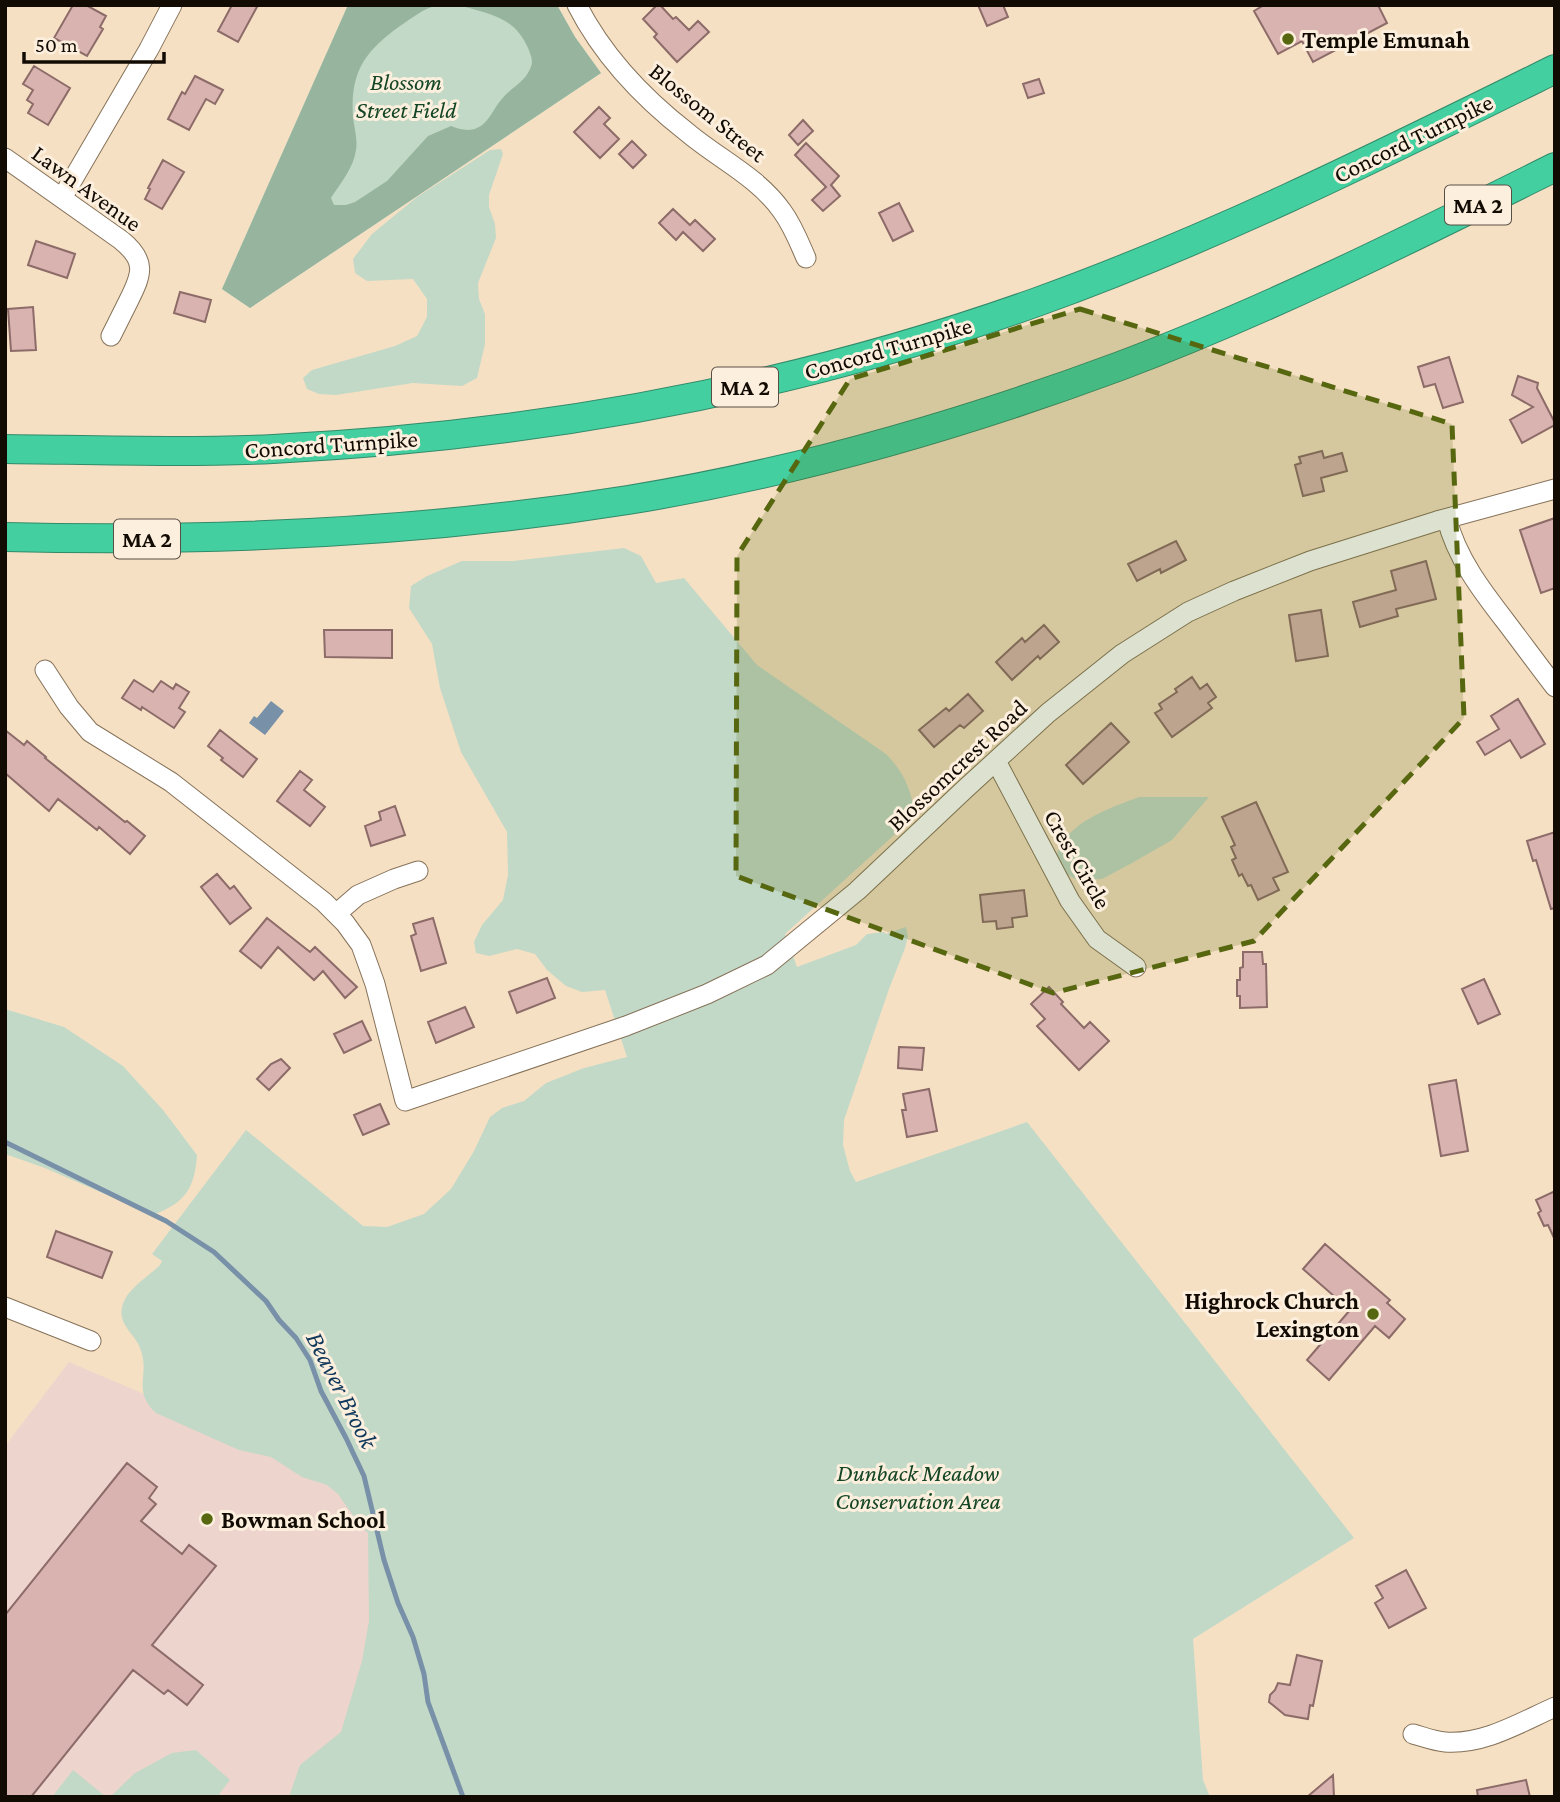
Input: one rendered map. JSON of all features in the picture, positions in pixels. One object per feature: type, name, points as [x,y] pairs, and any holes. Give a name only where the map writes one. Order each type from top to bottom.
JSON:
[{"type":"highway","name":"Concord Turnpike","points":[[5,449],[237,451],[437,437],[606,414],[773,380],[872,355],[971,325],[1152,258],[1317,186],[1555,69]]},
{"type":"highway","name":"MA 2","points":[[5,537],[198,539],[391,529],[618,501],[762,473],[971,417],[1152,353],[1298,292],[1555,167]]},
{"type":"street","points":[[62,198],[172,5]]},
{"type":"street","name":"Blossom Street","points":[[577,5],[604,51],[628,78],[681,128],[756,183],[773,200],[795,232],[806,258]]},
{"type":"street","name":"Lawn Avenue","points":[[5,158],[127,245],[138,261],[140,273],[137,284],[111,336]]},
{"type":"street","name":"Blossomcrest Road","points":[[336,914],[361,944],[375,984],[405,1101],[626,1026],[707,994],[767,965],[857,891],[1048,713],[1122,654],[1188,612],[1310,561],[1555,489]]},
{"type":"street","points":[[1447,519],[1450,533],[1464,562],[1555,687]]},
{"type":"street","points":[[45,670],[64,700],[90,732],[171,782],[336,914],[358,895],[418,871]]},
{"type":"street","name":"Crest Circle","points":[[996,761],[1070,901],[1097,939],[1136,967]]},
{"type":"street","points":[[5,1307],[90,1341]]},
{"type":"street","points":[[1413,1734],[1443,1742],[1466,1741],[1499,1731],[1555,1707]]},
{"type":"highlighted area","points":[[1080,309],[1452,424],[1464,718],[1254,941],[1053,993],[736,876],[737,556],[850,379]]},
{"type":"shaded area","name":"Bowman School","points":[[69,1362],[283,1453],[533,1586],[357,1797],[5,1797],[5,1446]]},
{"type":"green space","name":"Blossom Street Field","points":[[348,5],[557,5],[575,37],[601,73],[250,308],[222,289]]},
{"type":"green space","name":"Blossom Street Field","points":[[348,5],[438,5],[418,14],[388,35],[377,44],[362,64],[354,87],[353,117],[357,142],[355,156],[350,169],[331,198],[334,205],[355,202],[387,181],[428,136],[451,126],[467,130],[481,126],[527,74],[532,63],[531,56],[516,29],[490,14],[458,5],[557,5],[575,37],[601,73],[250,308],[222,289]]},
{"type":"green space","points":[[501,149],[503,154],[489,195],[496,238],[478,283],[479,299],[485,314],[485,344],[477,378],[462,386],[413,383],[336,395],[319,394],[307,389],[303,378],[312,370],[395,346],[417,336],[427,317],[427,299],[413,279],[367,281],[355,273],[353,259],[372,234],[417,197],[490,150]]},
{"type":"green space","name":"Dunback Meadow Conservation Area","points":[[624,548],[641,556],[656,583],[684,578],[757,665],[886,754],[898,768],[912,798],[915,816],[785,934],[797,967],[856,945],[867,934],[886,934],[906,927],[908,936],[905,948],[844,1120],[843,1145],[856,1182],[1027,1122],[1354,1538],[1193,1639],[1203,1780],[1210,1797],[289,1797],[300,1765],[341,1732],[362,1661],[369,1621],[368,1533],[338,1494],[327,1485],[302,1477],[271,1457],[239,1450],[156,1413],[144,1397],[143,1358],[121,1311],[134,1288],[160,1265],[162,1261],[152,1254],[246,1130],[363,1226],[387,1227],[424,1214],[451,1189],[474,1151],[490,1117],[502,1108],[524,1101],[546,1083],[584,1068],[627,1057],[605,990],[582,992],[566,986],[547,970],[535,954],[517,949],[489,956],[476,953],[474,942],[482,925],[503,900],[508,875],[507,832],[461,752],[440,688],[432,644],[409,608],[411,586],[462,561],[513,561]]},
{"type":"green space","points":[[1139,797],[1209,797],[1172,840],[1102,879],[1077,880],[1063,872],[1056,856],[1062,844],[1079,825]]},
{"type":"green space","points":[[5,1009],[64,1027],[123,1066],[163,1110],[197,1155],[191,1185],[180,1199],[153,1215],[45,1168],[5,1154]]},
{"type":"green space","points":[[196,1750],[230,1780],[217,1797],[110,1797],[135,1773],[172,1753]]},
{"type":"green space","points":[[73,1770],[105,1796],[105,1797],[52,1797]]},
{"type":"water","points":[[271,701],[284,711],[265,735],[249,723],[254,716],[257,718]]},
{"type":"building","points":[[73,5],[86,5],[106,16],[100,27],[103,29],[87,56],[54,38]]},
{"type":"building","points":[[232,5],[258,5],[238,42],[218,31]]},
{"type":"building","points":[[657,5],[673,19],[676,17],[689,30],[698,21],[709,32],[677,62],[654,37],[657,34],[643,19]]},
{"type":"building","points":[[978,5],[1003,5],[1008,17],[987,26]]},
{"type":"building","name":"Temple Emunah","points":[[1264,5],[1378,5],[1387,23],[1313,62],[1302,41],[1278,54],[1254,11]]},
{"type":"building","points":[[34,66],[70,88],[48,125],[28,113],[33,104],[27,100],[33,90],[23,84]]},
{"type":"building","points":[[195,76],[223,90],[215,104],[206,99],[189,130],[168,119],[182,92],[185,94]]},
{"type":"building","points":[[1039,79],[1044,93],[1028,98],[1023,84]]},
{"type":"building","points":[[599,107],[610,118],[604,124],[619,139],[600,158],[574,132]]},
{"type":"building","points":[[803,120],[813,131],[798,145],[789,135]]},
{"type":"building","points":[[632,141],[646,155],[633,168],[619,154]]},
{"type":"building","points":[[806,143],[839,176],[831,185],[840,196],[823,211],[812,200],[826,187],[795,155]]},
{"type":"building","points":[[163,160],[184,172],[162,209],[145,199]]},
{"type":"building","points":[[899,203],[913,231],[893,241],[879,213]]},
{"type":"building","points":[[673,209],[690,225],[695,220],[715,239],[703,251],[683,232],[676,240],[659,223]]},
{"type":"building","points":[[36,241],[75,254],[67,278],[28,265]]},
{"type":"building","points":[[180,292],[211,300],[205,322],[174,313]]},
{"type":"building","points":[[33,307],[36,350],[11,351],[8,309]]},
{"type":"building","points":[[1449,357],[1463,402],[1443,408],[1435,384],[1424,387],[1418,367]]},
{"type":"building","points":[[1518,376],[1538,383],[1537,388],[1555,423],[1522,443],[1510,420],[1533,407],[1512,395]]},
{"type":"building","points":[[1322,451],[1324,458],[1342,453],[1347,471],[1321,478],[1324,491],[1303,496],[1295,465],[1301,463],[1299,457]]},
{"type":"building","points":[[1555,518],[1555,588],[1541,593],[1520,530]]},
{"type":"building","points":[[1176,541],[1186,560],[1161,573],[1160,569],[1137,581],[1128,564]]},
{"type":"building","points":[[1426,561],[1436,599],[1396,609],[1398,616],[1360,627],[1353,602],[1396,590],[1391,571]]},
{"type":"building","points":[[1321,610],[1328,656],[1296,661],[1289,615]]},
{"type":"building","points":[[1044,625],[1059,642],[1040,659],[1038,656],[1012,680],[996,662],[1022,638],[1025,642]]},
{"type":"building","points":[[324,630],[392,630],[392,658],[325,657]]},
{"type":"building","points":[[1192,677],[1200,689],[1207,684],[1216,697],[1208,703],[1212,708],[1172,737],[1155,713],[1162,709],[1159,704],[1177,692],[1175,689]]},
{"type":"building","points":[[134,680],[153,692],[161,681],[173,689],[176,684],[189,692],[179,708],[185,712],[174,728],[142,707],[141,710],[122,698]]},
{"type":"building","points":[[968,694],[983,711],[964,728],[960,725],[934,747],[919,730],[946,708],[949,711]]},
{"type":"building","points":[[1518,699],[1545,744],[1521,758],[1510,740],[1485,755],[1477,742],[1499,729],[1491,716]]},
{"type":"building","points":[[1111,723],[1129,742],[1083,784],[1066,765]]},
{"type":"building","points":[[5,730],[24,745],[27,741],[145,836],[130,854],[99,827],[97,830],[58,799],[49,811],[5,773]]},
{"type":"building","points":[[220,730],[257,759],[243,777],[208,746]]},
{"type":"building","points":[[300,771],[312,780],[304,790],[325,807],[310,826],[277,801]]},
{"type":"building","points":[[1256,802],[1288,872],[1273,878],[1279,890],[1258,900],[1251,885],[1248,886],[1242,874],[1239,876],[1232,860],[1236,858],[1231,847],[1235,845],[1222,817]]},
{"type":"building","points":[[395,806],[405,835],[371,846],[365,826],[381,820],[379,812]]},
{"type":"building","points":[[1555,832],[1555,908],[1551,909],[1536,860],[1533,861],[1527,841]]},
{"type":"building","points":[[217,874],[230,889],[234,886],[251,908],[230,924],[201,887]]},
{"type":"building","points":[[1024,890],[1027,916],[1012,918],[1013,927],[997,929],[996,921],[983,922],[980,895]]},
{"type":"building","points":[[267,918],[310,952],[315,947],[357,987],[345,998],[323,971],[314,980],[278,947],[261,968],[240,951]]},
{"type":"building","points":[[433,918],[446,963],[421,971],[411,936],[416,934],[413,924]]},
{"type":"building","points":[[1243,952],[1262,952],[1263,964],[1266,964],[1267,1007],[1240,1008],[1237,980],[1240,980],[1240,968],[1243,967]]},
{"type":"building","points":[[547,978],[555,998],[517,1013],[509,992]]},
{"type":"building","points":[[1484,979],[1500,1014],[1478,1024],[1462,989]]},
{"type":"building","points":[[1049,987],[1084,1028],[1090,1022],[1109,1041],[1079,1070],[1037,1026],[1045,1019],[1031,1004]]},
{"type":"building","points":[[465,1007],[474,1027],[436,1043],[428,1022]]},
{"type":"building","points":[[362,1021],[371,1040],[344,1053],[334,1034]]},
{"type":"building","points":[[899,1047],[924,1048],[922,1070],[898,1068]]},
{"type":"building","points":[[281,1059],[290,1068],[269,1090],[257,1079],[271,1064]]},
{"type":"building","points":[[1456,1080],[1468,1151],[1441,1156],[1429,1085]]},
{"type":"building","points":[[929,1089],[937,1131],[907,1137],[902,1110],[906,1110],[903,1094]]},
{"type":"building","points":[[380,1104],[389,1124],[363,1135],[354,1115]]},
{"type":"building","points":[[1555,1191],[1555,1240],[1548,1225],[1544,1226],[1536,1200]]},
{"type":"building","points":[[56,1231],[112,1252],[102,1278],[47,1257]]},
{"type":"building","name":"Highrock Church Lexington","points":[[1325,1244],[1390,1300],[1387,1303],[1405,1319],[1389,1338],[1375,1326],[1329,1380],[1307,1360],[1350,1310],[1303,1269]]},
{"type":"building","points":[[127,1463],[157,1487],[149,1498],[156,1504],[141,1521],[182,1554],[189,1545],[216,1566],[152,1645],[203,1685],[187,1705],[168,1690],[164,1694],[133,1670],[31,1797],[5,1797],[5,1615]]},
{"type":"building","points":[[1406,1570],[1426,1608],[1389,1628],[1375,1603],[1383,1598],[1376,1586]]},
{"type":"building","points":[[1297,1655],[1322,1661],[1308,1719],[1285,1715],[1269,1702],[1278,1683],[1290,1685]]},
{"type":"building","points":[[1333,1775],[1334,1797],[1307,1797]]},
{"type":"building","points":[[1526,1780],[1530,1797],[1478,1797],[1477,1790]]},
{"type":"waterway","name":"Beaver Brook","points":[[5,1142],[166,1221],[214,1252],[266,1301],[296,1338],[310,1360],[321,1391],[364,1476],[384,1560],[413,1637],[424,1674],[428,1702],[463,1797]]},
{"type":"place","name":"Temple Emunah","points":[[1288,39]]},
{"type":"place","name":"Highrock Church Lexington","points":[[1373,1314]]},
{"type":"place","name":"Bowman School","points":[[207,1519]]}]
